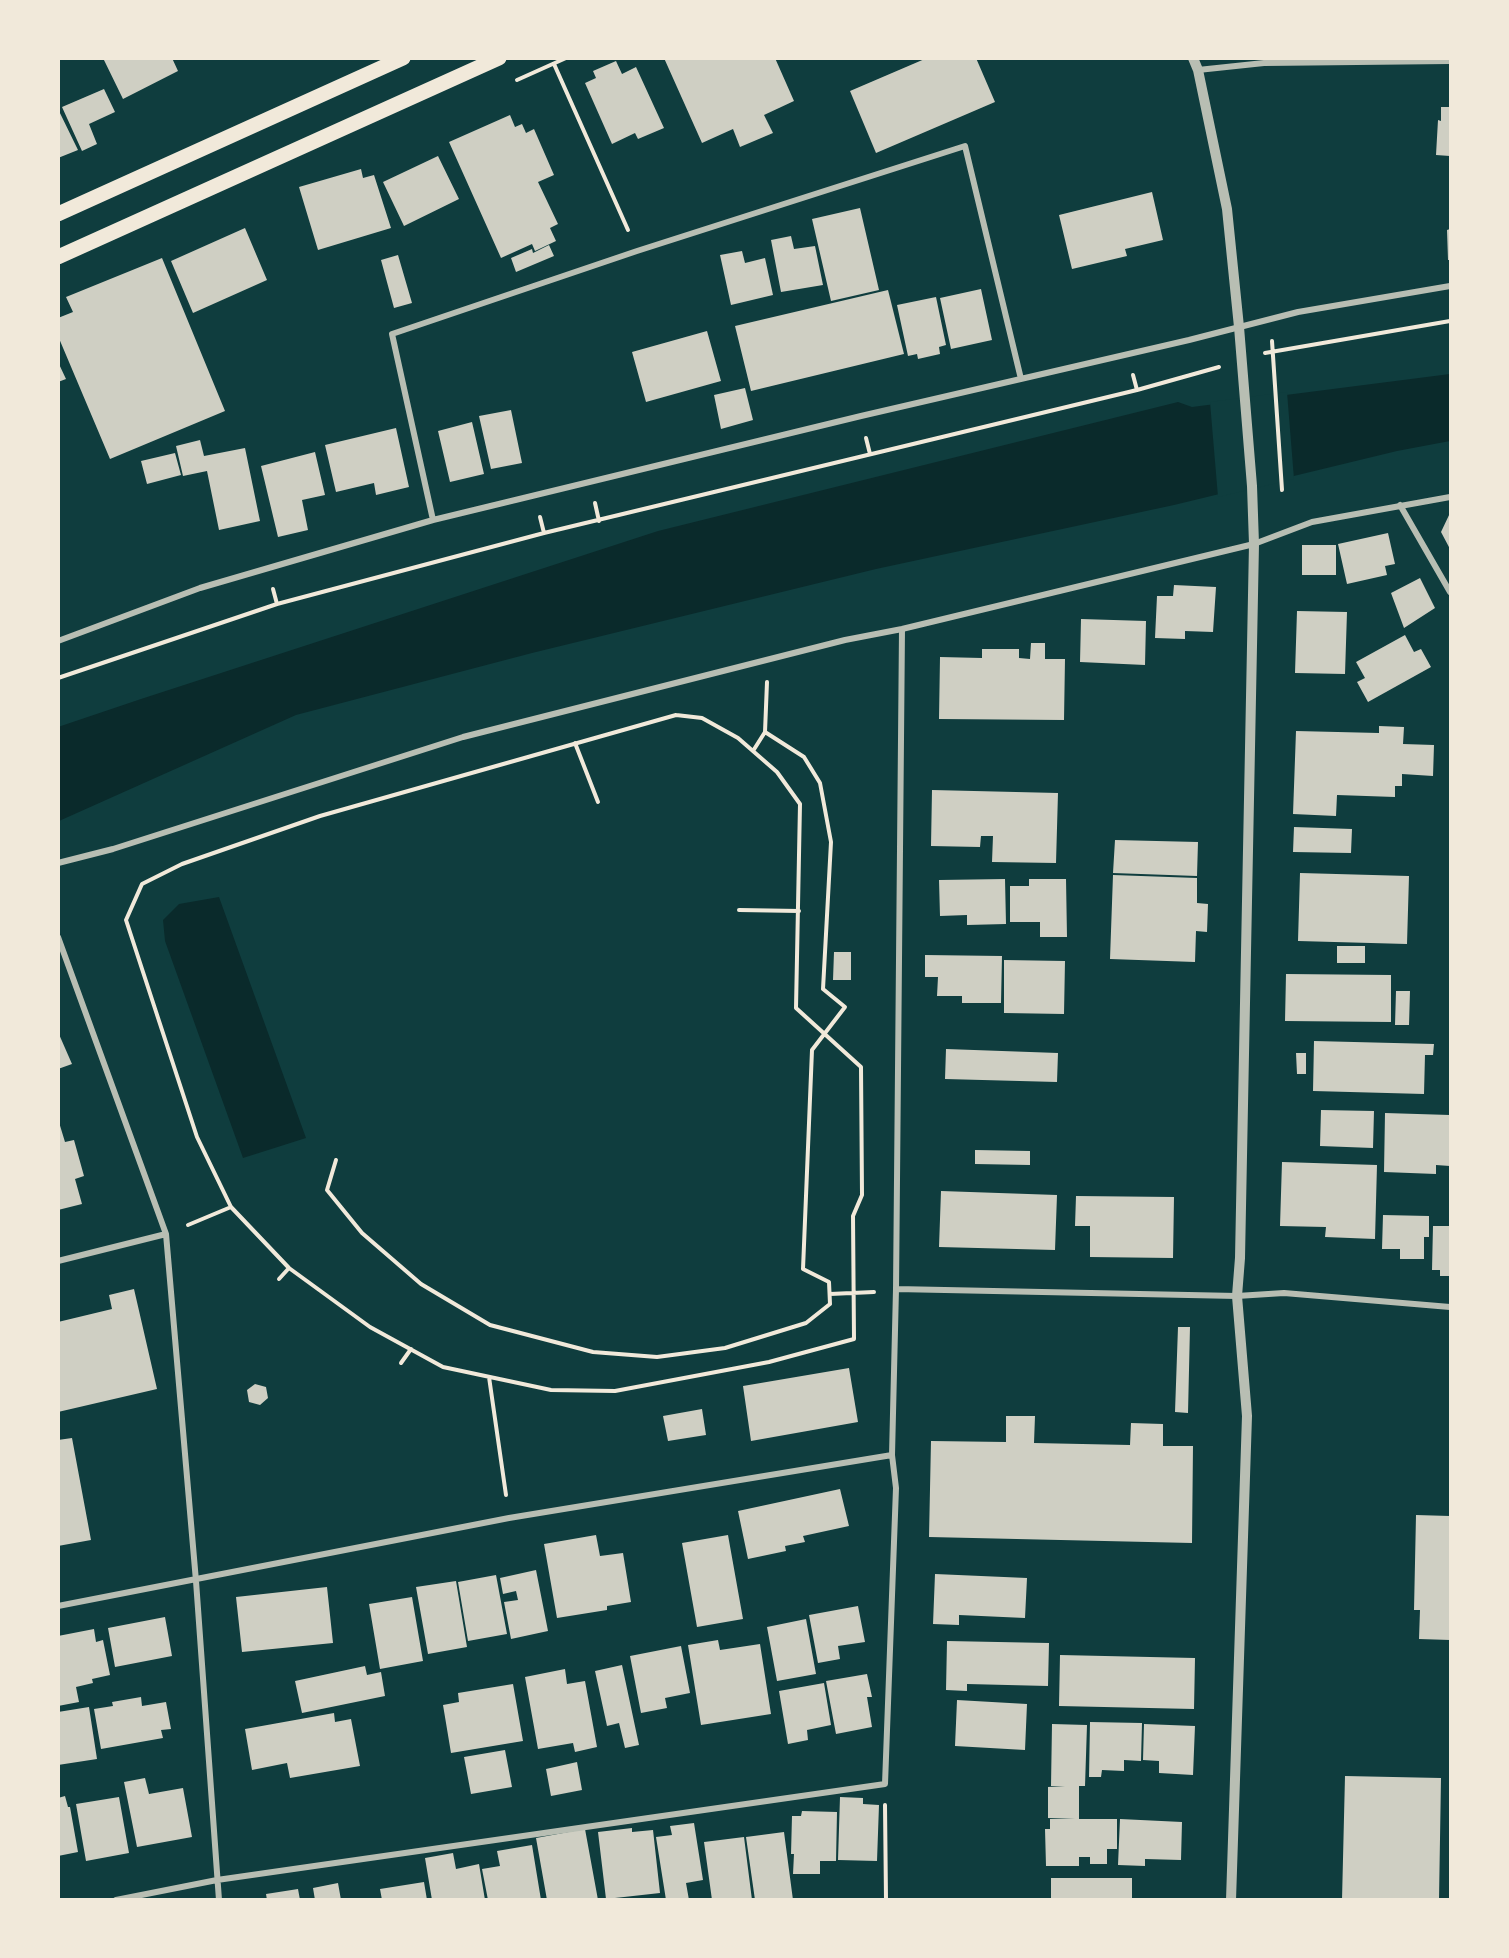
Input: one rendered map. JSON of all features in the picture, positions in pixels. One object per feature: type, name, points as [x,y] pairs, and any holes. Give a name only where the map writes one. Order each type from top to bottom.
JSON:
[{"type":"main road","points":[[58,214],[403,58]]},
{"type":"main road","points":[[58,257],[499,58]]},
{"type":"street","points":[[1193,58],[1198,70],[1227,209],[1252,486],[1254,544],[1241,1222],[1237,1296],[1247,1416],[1231,1899]]},
{"type":"street","points":[[1198,70],[1264,63],[1450,61]]},
{"type":"street","points":[[433,520],[392,334],[637,251],[965,146],[1021,379]]},
{"type":"street","points":[[58,641],[200,588],[433,520],[1298,312],[1450,286]]},
{"type":"street","points":[[58,863],[113,849],[463,737],[845,640],[903,629],[1254,544],[1312,522],[1450,497]]},
{"type":"street","points":[[1400,506],[1450,592]]},
{"type":"street","points":[[116,1899],[218,1880],[885,1784],[896,1488],[892,1455],[896,1290],[903,629]]},
{"type":"street","points":[[58,937],[166,1234],[196,1581],[219,1899]]},
{"type":"street","points":[[58,1261],[166,1234]]},
{"type":"street","points":[[896,1290],[1237,1296],[1284,1293],[1450,1306]]},
{"type":"street","points":[[58,1606],[196,1581],[509,1518],[892,1455]]},
{"type":"path","points":[[554,64],[637,251]]},
{"type":"path","points":[[1261,354],[1450,321]]},
{"type":"path","points":[[1273,360],[1282,490]]},
{"type":"path","points":[[58,678],[310,595],[544,533],[1137,390],[1224,366]]},
{"type":"path","points":[[753,751],[765,732],[768,660]]},
{"type":"path","points":[[676,715],[702,718],[738,738],[753,751],[777,772],[800,804],[796,1008],[861,1067],[862,1195],[853,1216],[854,1339],[769,1362],[615,1391],[551,1390],[443,1367],[370,1327],[289,1268],[231,1207],[197,1137],[126,920],[142,884],[182,864],[320,816],[676,715]]},
{"type":"path","points":[[336,1160],[327,1190],[362,1233],[421,1284],[490,1325],[593,1352],[657,1357],[725,1348],[806,1323],[830,1304],[829,1282],[802,1269],[812,1050],[845,1007],[822,989],[831,842],[820,783],[804,757],[765,732]]},
{"type":"path","points":[[575,743],[598,802]]},
{"type":"path","points":[[739,910],[799,911]]},
{"type":"path","points":[[166,1234],[231,1207]]},
{"type":"path","points":[[279,1279],[289,1268]]},
{"type":"path","points":[[830,1294],[896,1290]]},
{"type":"path","points":[[400,1363],[411,1349]]},
{"type":"path","points":[[489,1377],[509,1518]]},
{"type":"path","points":[[885,1784],[886,1899]]},
{"type":"water","points":[[1450,374],[1450,441],[1397,451],[1174,505],[876,569],[532,653],[296,715],[59,821],[58,727],[658,531],[1178,402],[1192,407]]},
{"type":"water","points":[[219,897],[306,1138],[243,1158],[165,941],[163,920],[179,904]]},
{"type":"pier","points":[[1287,392],[1294,479],[1218,497],[1210,402]]},
{"type":"building","points":[[103,58],[172,58],[178,71],[123,99]]},
{"type":"building","points":[[664,58],[775,58],[794,101],[764,115],[773,133],[740,147],[733,129],[702,143]]},
{"type":"building","points":[[927,58],[976,58],[995,102],[876,153],[850,91]]},
{"type":"building","points":[[616,61],[622,74],[636,67],[664,128],[638,139],[635,133],[612,144],[585,83],[596,78],[593,71]]},
{"type":"building","points":[[104,89],[115,112],[89,124],[97,144],[82,151],[62,107]]},
{"type":"building","points":[[1441,107],[1450,107],[1450,156],[1436,155]]},
{"type":"building","points":[[58,109],[78,150],[58,158]]},
{"type":"building","points":[[510,115],[515,127],[522,124],[526,133],[534,129],[554,175],[538,182],[558,224],[550,228],[556,241],[535,251],[532,244],[501,258],[449,142]]},
{"type":"building","points":[[438,156],[459,199],[404,226],[383,182]]},
{"type":"building","points":[[361,169],[363,178],[374,175],[391,228],[318,250],[299,187]]},
{"type":"building","points":[[1152,192],[1163,240],[1125,249],[1127,256],[1072,269],[1059,215]]},
{"type":"building","points":[[860,208],[879,290],[831,301],[812,219]]},
{"type":"building","points":[[245,228],[267,280],[193,313],[171,261]]},
{"type":"building","points":[[1450,229],[1450,260],[1448,260],[1447,230]]},
{"type":"building","points":[[791,236],[794,249],[815,246],[823,285],[781,292],[771,240]]},
{"type":"building","points":[[549,245],[554,256],[516,272],[511,258],[532,249],[533,253]]},
{"type":"building","points":[[742,251],[745,263],[765,258],[773,295],[731,305],[720,255]]},
{"type":"building","points":[[398,255],[412,303],[394,308],[381,260]]},
{"type":"building","points":[[162,258],[225,411],[110,459],[58,336],[58,318],[73,312],[66,297]]},
{"type":"building","points":[[981,289],[992,340],[951,349],[940,298]]},
{"type":"building","points":[[888,290],[904,354],[751,391],[735,326]]},
{"type":"building","points":[[936,297],[946,345],[939,347],[940,354],[918,359],[917,354],[908,356],[897,305]]},
{"type":"building","points":[[707,331],[721,381],[646,402],[632,352]]},
{"type":"building","points":[[58,362],[66,379],[58,382]]},
{"type":"building","points":[[745,388],[753,420],[721,429],[714,395]]},
{"type":"building","points":[[511,410],[522,463],[491,469],[479,416]]},
{"type":"building","points":[[472,422],[484,474],[450,482],[438,431]]},
{"type":"building","points":[[396,428],[409,487],[376,495],[374,483],[336,492],[325,445]]},
{"type":"building","points":[[200,440],[204,456],[245,448],[260,521],[219,530],[207,471],[183,476],[176,446]]},
{"type":"building","points":[[315,452],[325,495],[302,500],[308,530],[278,537],[261,466]]},
{"type":"building","points":[[175,453],[181,475],[147,484],[141,461]]},
{"type":"building","points":[[1450,513],[1450,549],[1441,532]]},
{"type":"building","points":[[1388,533],[1395,564],[1385,566],[1387,575],[1347,584],[1338,544]]},
{"type":"building","points":[[1302,545],[1336,545],[1336,575],[1302,575]]},
{"type":"building","points":[[1420,578],[1435,608],[1404,628],[1391,593]]},
{"type":"building","points":[[1174,585],[1216,587],[1213,632],[1185,631],[1185,639],[1155,638],[1157,596],[1173,596]]},
{"type":"building","points":[[1297,611],[1347,612],[1345,674],[1295,673]]},
{"type":"building","points":[[1081,619],[1146,621],[1145,665],[1080,662]]},
{"type":"building","points":[[1405,635],[1414,652],[1421,649],[1431,667],[1368,702],[1357,682],[1365,678],[1356,662]]},
{"type":"building","points":[[1031,643],[1045,643],[1045,659],[1065,659],[1064,720],[939,719],[940,657],[982,658],[982,649],[1019,649],[1019,658],[1030,659]]},
{"type":"building","points":[[1379,726],[1404,727],[1403,744],[1434,745],[1433,776],[1402,774],[1402,786],[1395,786],[1395,797],[1337,795],[1336,816],[1293,814],[1296,731],[1379,733]]},
{"type":"building","points":[[932,790],[1058,793],[1056,863],[992,862],[993,836],[981,836],[980,847],[931,846]]},
{"type":"building","points":[[1294,827],[1352,829],[1351,853],[1293,852]]},
{"type":"building","points":[[1115,840],[1198,842],[1197,876],[1113,873]]},
{"type":"building","points":[[1300,873],[1409,876],[1407,944],[1298,941]]},
{"type":"building","points":[[1113,875],[1197,878],[1197,903],[1208,904],[1207,932],[1196,931],[1195,962],[1110,959]]},
{"type":"building","points":[[1005,879],[1006,924],[967,925],[967,915],[940,916],[939,880]]},
{"type":"building","points":[[1029,879],[1066,879],[1067,937],[1040,937],[1040,922],[1010,922],[1010,886],[1029,886]]},
{"type":"building","points":[[1337,946],[1365,946],[1365,963],[1337,963]]},
{"type":"building","points":[[834,952],[851,952],[851,980],[833,980]]},
{"type":"building","points":[[925,955],[1002,956],[1001,1003],[962,1003],[962,996],[937,996],[938,977],[925,977]]},
{"type":"building","points":[[1004,960],[1065,961],[1064,1014],[1004,1013]]},
{"type":"building","points":[[1286,974],[1391,975],[1391,1022],[1285,1021]]},
{"type":"building","points":[[1396,991],[1410,991],[1409,1025],[1395,1025]]},
{"type":"building","points":[[58,1032],[72,1064],[58,1069]]},
{"type":"building","points":[[1314,1041],[1434,1044],[1433,1055],[1425,1055],[1424,1094],[1313,1091]]},
{"type":"building","points":[[946,1049],[1058,1053],[1057,1082],[945,1079]]},
{"type":"building","points":[[1296,1053],[1306,1053],[1306,1074],[1297,1074]]},
{"type":"building","points":[[1321,1110],[1374,1111],[1373,1148],[1320,1146]]},
{"type":"building","points":[[1385,1113],[1450,1115],[1450,1166],[1436,1165],[1436,1174],[1384,1172]]},
{"type":"building","points":[[58,1119],[65,1142],[74,1140],[84,1176],[75,1179],[82,1204],[58,1210]]},
{"type":"building","points":[[975,1150],[1030,1151],[1030,1165],[975,1164]]},
{"type":"building","points":[[1282,1162],[1377,1165],[1375,1239],[1325,1237],[1326,1227],[1280,1226]]},
{"type":"building","points":[[941,1191],[1057,1195],[1055,1250],[939,1247]]},
{"type":"building","points":[[1076,1196],[1174,1197],[1173,1258],[1090,1257],[1090,1226],[1075,1226]]},
{"type":"building","points":[[1383,1215],[1429,1216],[1429,1237],[1424,1237],[1424,1259],[1400,1259],[1400,1249],[1382,1249]]},
{"type":"building","points":[[1433,1226],[1450,1226],[1450,1276],[1440,1276],[1440,1270],[1432,1270]]},
{"type":"building","points":[[134,1289],[157,1389],[58,1412],[58,1322],[112,1309],[109,1295]]},
{"type":"building","points":[[1178,1327],[1190,1327],[1188,1413],[1175,1412]]},
{"type":"building","points":[[849,1368],[858,1422],[751,1441],[743,1386]]},
{"type":"building","points":[[255,1384],[266,1387],[268,1398],[260,1405],[249,1402],[247,1390]]},
{"type":"building","points":[[702,1409],[706,1435],[668,1441],[663,1416]]},
{"type":"building","points":[[1006,1416],[1035,1416],[1034,1443],[1130,1445],[1131,1423],[1163,1424],[1163,1446],[1193,1446],[1192,1543],[929,1537],[931,1441],[1006,1442]]},
{"type":"building","points":[[72,1438],[91,1540],[58,1546],[58,1440]]},
{"type":"building","points":[[840,1489],[849,1526],[803,1536],[805,1542],[785,1546],[786,1551],[748,1559],[738,1511]]},
{"type":"building","points":[[1416,1515],[1450,1516],[1450,1640],[1419,1639],[1420,1610],[1414,1610]]},
{"type":"building","points":[[596,1535],[600,1556],[623,1553],[631,1602],[607,1606],[607,1610],[557,1618],[544,1544]]},
{"type":"building","points":[[728,1535],[743,1619],[697,1627],[682,1543]]},
{"type":"building","points":[[536,1570],[548,1631],[511,1639],[504,1602],[518,1600],[516,1591],[503,1594],[500,1578]]},
{"type":"building","points":[[935,1574],[1027,1578],[1025,1618],[959,1615],[959,1625],[933,1624]]},
{"type":"building","points":[[496,1575],[507,1634],[468,1641],[458,1582]]},
{"type":"building","points":[[456,1581],[467,1647],[428,1654],[416,1587]]},
{"type":"building","points":[[327,1587],[333,1643],[242,1652],[236,1597]]},
{"type":"building","points":[[412,1597],[423,1661],[380,1669],[369,1604]]},
{"type":"building","points":[[858,1606],[865,1642],[838,1646],[840,1659],[818,1663],[809,1615]]},
{"type":"building","points":[[165,1617],[172,1656],[115,1667],[108,1628]]},
{"type":"building","points":[[806,1619],[816,1674],[777,1681],[767,1627]]},
{"type":"building","points":[[94,1629],[96,1642],[103,1640],[110,1675],[92,1679],[93,1683],[76,1687],[79,1702],[58,1706],[58,1636]]},
{"type":"building","points":[[718,1640],[720,1650],[760,1644],[771,1714],[701,1725],[688,1645]]},
{"type":"building","points":[[947,1641],[1049,1643],[1048,1686],[967,1684],[967,1691],[946,1690]]},
{"type":"building","points":[[681,1646],[690,1693],[665,1698],[667,1708],[641,1713],[630,1656]]},
{"type":"building","points":[[1060,1655],[1195,1658],[1194,1709],[1059,1706]]},
{"type":"building","points":[[622,1665],[639,1745],[625,1748],[619,1723],[607,1726],[595,1671]]},
{"type":"building","points":[[365,1666],[367,1675],[381,1672],[385,1696],[302,1713],[295,1681]]},
{"type":"building","points":[[565,1669],[567,1684],[585,1681],[597,1747],[575,1752],[573,1743],[538,1749],[525,1677]]},
{"type":"building","points":[[867,1674],[872,1697],[867,1697],[872,1727],[836,1734],[826,1681]]},
{"type":"building","points":[[824,1683],[831,1725],[807,1730],[808,1740],[788,1744],[779,1691]]},
{"type":"building","points":[[513,1684],[523,1741],[451,1753],[443,1705],[459,1702],[458,1693]]},
{"type":"building","points":[[141,1697],[142,1706],[166,1702],[171,1729],[161,1730],[163,1738],[101,1749],[94,1709],[113,1706],[112,1702]]},
{"type":"building","points":[[957,1700],[1027,1704],[1025,1750],[955,1746]]},
{"type":"building","points":[[89,1707],[97,1759],[58,1765],[58,1712]]},
{"type":"building","points":[[334,1713],[335,1722],[351,1719],[360,1766],[290,1778],[287,1763],[252,1770],[245,1729]]},
{"type":"building","points":[[1090,1722],[1142,1723],[1141,1761],[1124,1760],[1124,1771],[1102,1770],[1101,1777],[1089,1777]]},
{"type":"building","points":[[1052,1724],[1087,1725],[1085,1786],[1079,1786],[1079,1819],[1117,1819],[1117,1849],[1107,1849],[1107,1864],[1090,1864],[1090,1857],[1079,1857],[1079,1866],[1046,1866],[1045,1829],[1050,1829],[1050,1819],[1075,1819],[1048,1818],[1048,1787],[1065,1786],[1051,1786]]},
{"type":"building","points":[[1144,1724],[1195,1726],[1193,1775],[1159,1773],[1159,1761],[1143,1760]]},
{"type":"building","points":[[505,1750],[512,1787],[471,1794],[464,1757]]},
{"type":"building","points":[[577,1762],[582,1790],[551,1796],[546,1769]]},
{"type":"building","points":[[1345,1776],[1441,1778],[1439,1900],[1342,1900]]},
{"type":"building","points":[[145,1778],[149,1794],[183,1788],[192,1837],[137,1847],[124,1782]]},
{"type":"building","points":[[65,1796],[68,1807],[70,1807],[78,1852],[58,1856],[58,1798]]},
{"type":"building","points":[[119,1797],[129,1853],[86,1861],[76,1804]]},
{"type":"building","points":[[840,1797],[863,1798],[863,1804],[879,1805],[877,1861],[838,1860]]},
{"type":"building","points":[[802,1811],[837,1812],[836,1861],[820,1861],[820,1874],[793,1874],[792,1816],[801,1816]]},
{"type":"building","points":[[1120,1819],[1182,1822],[1181,1860],[1145,1859],[1145,1866],[1118,1865]]},
{"type":"building","points":[[694,1823],[703,1880],[686,1883],[689,1900],[666,1900],[656,1837],[672,1835],[670,1826]]},
{"type":"building","points":[[632,1828],[632,1832],[653,1830],[660,1893],[606,1899],[598,1832]]},
{"type":"building","points":[[585,1829],[598,1900],[547,1900],[536,1838]]},
{"type":"building","points":[[784,1832],[793,1900],[755,1900],[746,1837]]},
{"type":"building","points":[[744,1837],[752,1900],[712,1900],[704,1842]]},
{"type":"building","points":[[532,1845],[541,1900],[488,1900],[482,1869],[500,1866],[497,1851]]},
{"type":"building","points":[[453,1853],[456,1869],[479,1864],[485,1900],[432,1900],[425,1858]]},
{"type":"building","points":[[1051,1878],[1132,1878],[1132,1900],[1051,1900]]},
{"type":"building","points":[[424,1882],[427,1900],[382,1900],[380,1889]]},
{"type":"building","points":[[338,1883],[341,1900],[315,1900],[313,1888]]},
{"type":"building","points":[[298,1889],[300,1900],[267,1900],[266,1894]]}]
